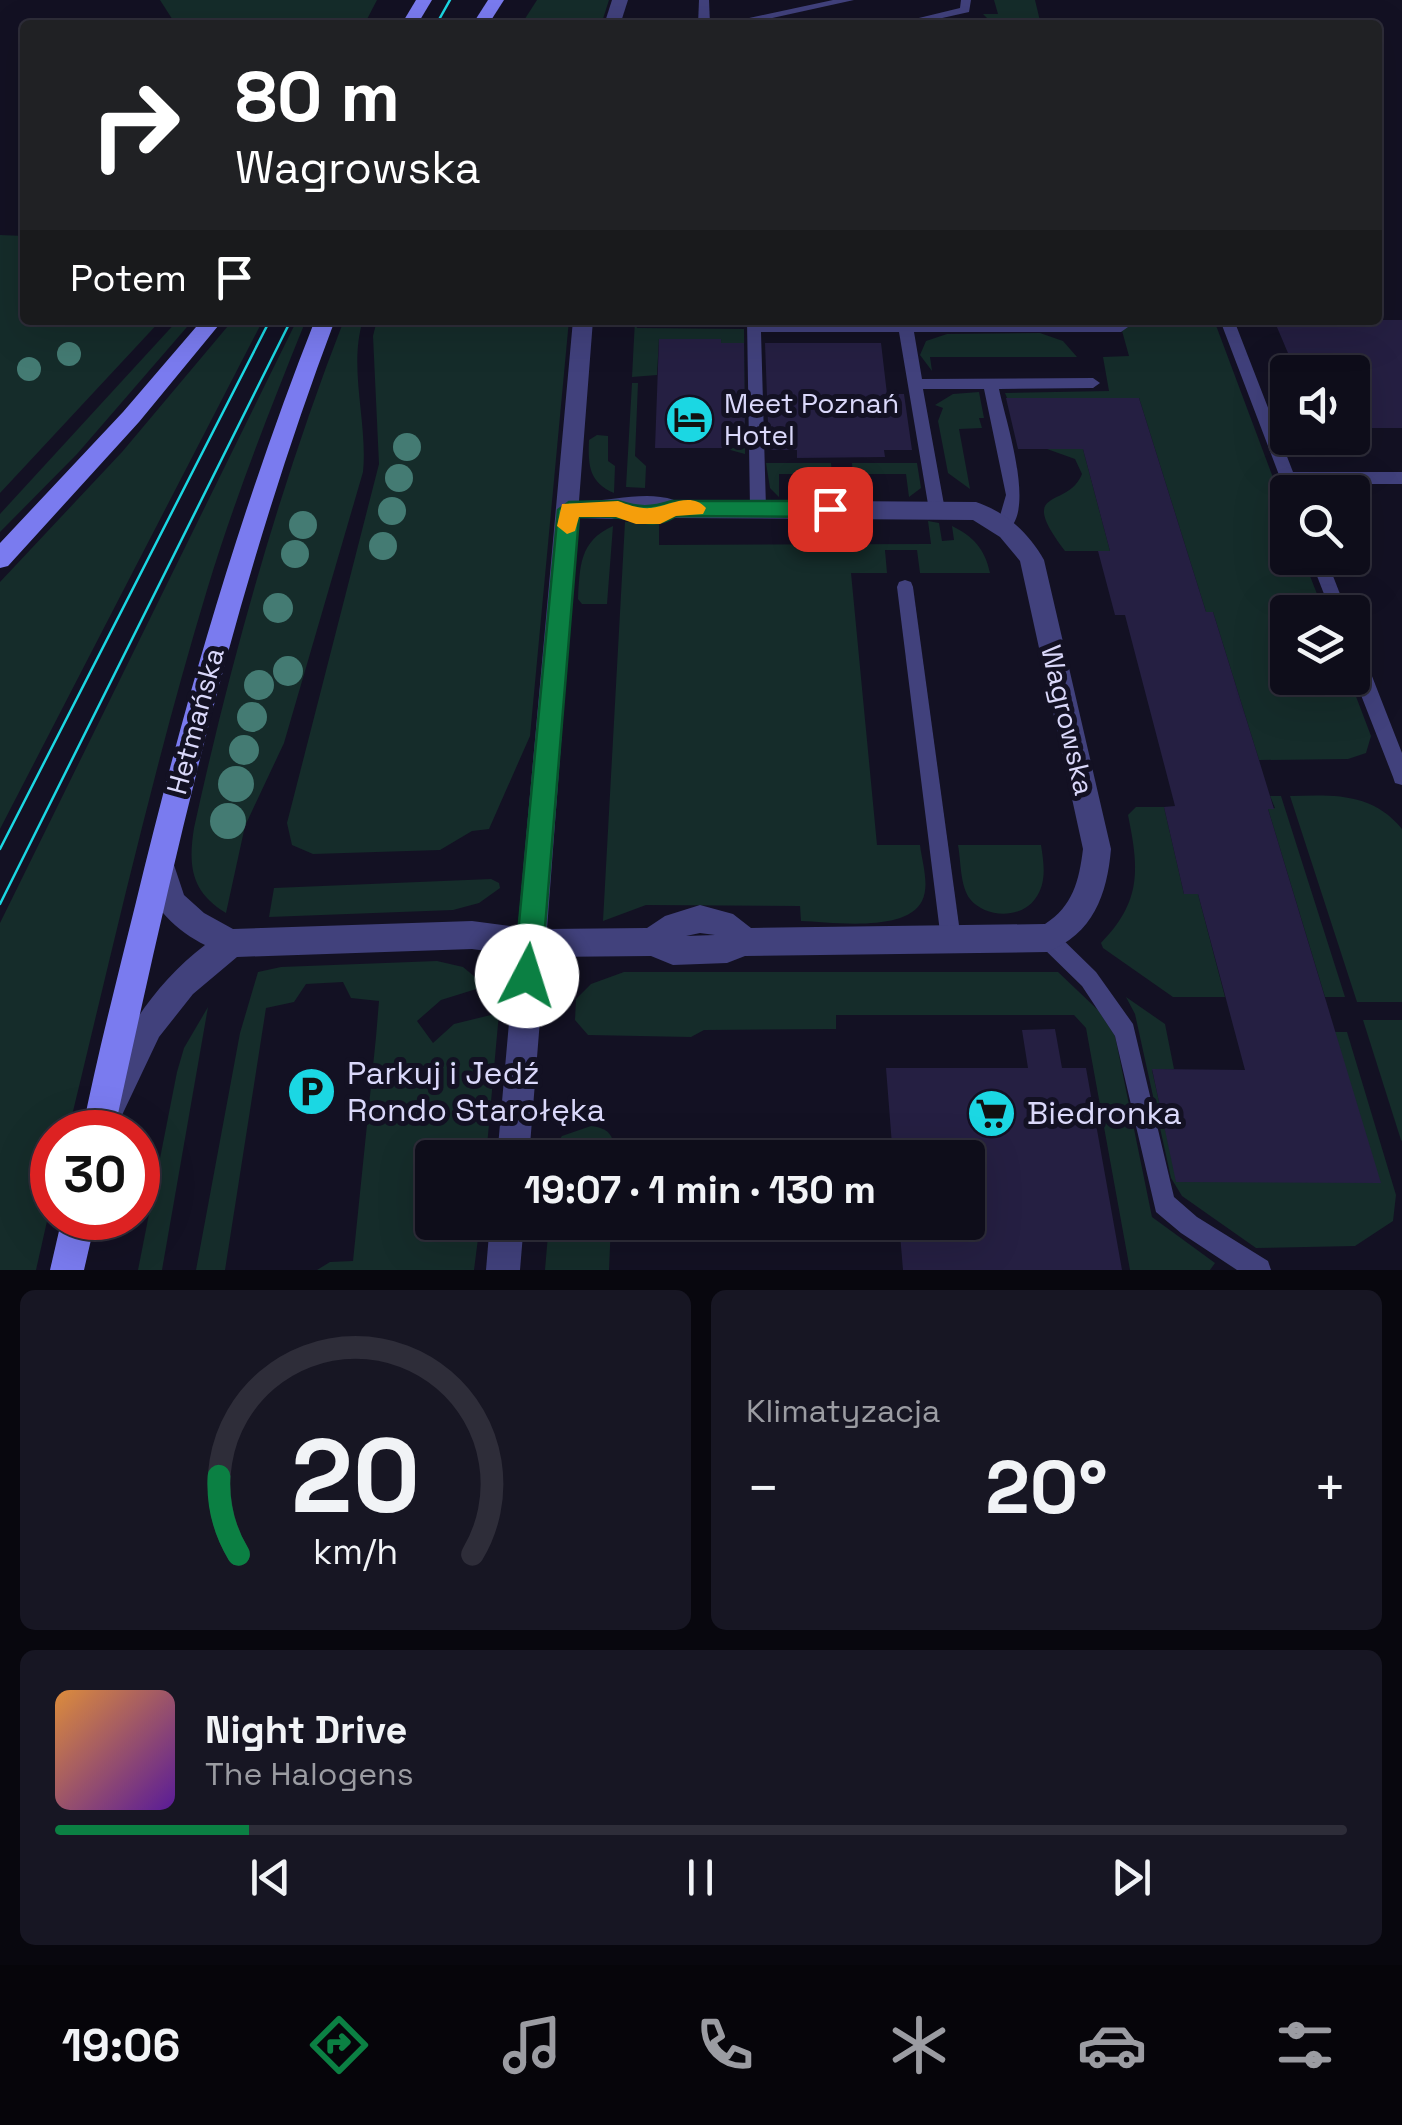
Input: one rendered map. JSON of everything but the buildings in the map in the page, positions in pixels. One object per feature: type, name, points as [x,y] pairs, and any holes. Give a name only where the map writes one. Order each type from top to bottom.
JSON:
[{"type":"street","points":[[0,559],[131,417],[209,325]]},
{"type":"street","name":"Hetmańska","points":[[103,1110],[161,855],[231,586],[323,325]]},
{"type":"street","points":[[514,1140],[583,325]]},
{"type":"street","points":[[569,510],[618,509],[636,516],[660,516],[672,508],[976,511],[1004,526]]},
{"type":"street","name":"Wagrowska","points":[[1004,526],[1021,541],[1032,560],[1097,849],[1094,886],[1080,911],[1067,930],[1047,938]]},
{"type":"street","points":[[161,855],[162,885],[177,910],[204,931],[232,943],[472,935],[530,942],[652,942],[673,950],[727,949],[745,942],[1047,938]]},
{"type":"street","points":[[107,1110],[126,1063],[155,1012],[190,973],[232,943]]},
{"type":"street","points":[[67,1270],[74,1240]]},
{"type":"street","points":[[503,1270],[506,1240]]},
{"type":"lane","points":[[748,20],[849,0]]},
{"type":"lane","points":[[919,20],[965,10],[966,0]]},
{"type":"lane","points":[[754,325],[758,508]]},
{"type":"lane","points":[[784,325],[906,329],[1120,326]]},
{"type":"lane","points":[[1229,325],[1286,475]]},
{"type":"lane","points":[[906,329],[937,510]]},
{"type":"lane","points":[[990,383],[1014,495],[1004,526]]},
{"type":"lane","points":[[915,384],[1093,384]]},
{"type":"lane","points":[[1370,480],[1402,478]]},
{"type":"lane","points":[[905,587],[951,940]]},
{"type":"lane","points":[[1370,694],[1402,776]]},
{"type":"lane","points":[[1047,938],[1089,979],[1125,1032],[1164,1204],[1237,1263],[1259,1270]]},
{"type":"green space","points":[[160,0],[377,0],[367,20],[173,20]]},
{"type":"green space","points":[[537,0],[609,0],[603,20],[524,20]]},
{"type":"green space","points":[[994,0],[1035,0],[1040,20],[989,20],[983,14],[998,14]]},
{"type":"green space","points":[[0,235],[20,236],[20,325],[156,325],[0,493]]},
{"type":"green space","points":[[173,325],[189,325],[77,454],[0,532],[0,514]]},
{"type":"green space","points":[[229,325],[260,325],[0,829],[0,582],[122,452]]},
{"type":"green space","points":[[295,325],[304,325],[241,488],[187,657],[73,1110],[30,1110],[30,1240],[43,1240],[36,1270],[0,1270],[0,923]]},
{"type":"green space","points":[[342,325],[362,325],[357,357],[363,472],[284,743],[245,826],[226,913],[205,896],[195,877],[194,828],[259,571]]},
{"type":"green space","points":[[376,325],[569,325],[530,736],[489,829],[472,831],[440,850],[313,854],[292,845],[287,823],[379,464],[373,336]]},
{"type":"green space","points":[[635,325],[744,329],[745,454],[723,448],[721,339],[659,339],[657,375],[632,377]]},
{"type":"green space","points":[[1120,325],[1216,325],[1272,475],[1270,575],[1310,575],[1317,595],[1270,595],[1270,695],[1355,695],[1371,736],[1366,753],[1348,759],[1259,760],[1213,612],[1206,612],[1139,398],[1007,398],[1005,393],[1109,391],[1103,357],[1129,356]]},
{"type":"green space","points":[[1040,333],[1063,341],[1077,357],[930,357],[932,371],[920,355],[926,341],[947,334]]},
{"type":"green space","points":[[632,383],[638,383],[635,456],[646,466],[645,488],[626,487]]},
{"type":"green space","points":[[979,392],[982,428],[959,429],[970,489],[948,473],[938,421],[943,408],[935,405],[953,394]]},
{"type":"green space","points":[[597,435],[608,436],[608,461],[615,466],[614,493],[599,484],[592,472],[589,440]]},
{"type":"green space","points":[[1047,449],[1083,449],[1110,551],[1065,551],[1051,530],[1045,507],[1075,485],[1082,474],[1075,459]]},
{"type":"green space","points":[[766,463],[831,463],[832,474],[779,474],[779,497],[770,488]]},
{"type":"green space","points":[[852,463],[917,463],[921,488],[909,497],[906,474],[853,474]]},
{"type":"green space","points":[[928,521],[939,523],[942,541],[954,540],[952,526],[972,539],[985,557],[990,573],[920,573],[917,550],[885,550],[887,573],[851,573],[877,845],[920,845],[925,881],[922,901],[901,918],[885,922],[801,921],[800,906],[646,905],[603,921],[625,522],[659,522],[659,545],[931,544]]},
{"type":"green space","points":[[613,526],[607,604],[582,604],[578,599],[584,556],[593,539]]},
{"type":"green space","points":[[1270,796],[1281,796],[1345,997],[1325,997],[1268,809],[1275,808]]},
{"type":"green space","points":[[1290,796],[1336,796],[1365,802],[1402,829],[1402,1002],[1357,1002]]},
{"type":"green space","points":[[1136,807],[1164,807],[1184,894],[1198,894],[1225,997],[1173,997],[1103,948],[1101,943],[1124,913],[1134,884],[1128,815]]},
{"type":"green space","points":[[958,845],[1041,845],[1044,866],[1039,893],[1029,906],[1012,913],[985,910],[970,899],[964,887]]},
{"type":"green space","points":[[491,879],[500,888],[479,903],[453,910],[269,917],[274,888]]},
{"type":"green space","points":[[437,961],[463,967],[486,986],[441,1000],[417,1021],[433,1043],[454,1024],[499,1013],[488,1140],[415,1140],[415,1240],[478,1240],[474,1270],[317,1270],[330,1262],[353,1261],[376,1037],[379,1001],[351,998],[343,982],[306,984],[294,1002],[266,1008],[225,1270],[196,1270],[240,1033],[258,972],[281,967]]},
{"type":"green space","points":[[624,972],[1058,972],[1098,1010],[1115,1036],[1152,1217],[1215,1263],[1210,1270],[1130,1270],[1086,1028],[1074,1015],[836,1015],[836,1029],[704,1030],[691,1037],[588,1035],[575,1020],[576,999],[591,984]]},
{"type":"green space","points":[[1126,997],[1165,1024],[1174,1069],[1152,1070],[1177,1182],[1335,1032],[1347,1032],[1396,1195],[1393,1221],[1355,1246],[1256,1248],[1182,1196],[1171,1178],[1135,1014]]},
{"type":"green space","points":[[208,1007],[162,1270],[138,1270],[144,1240],[160,1240],[160,1158],[184,1048]]},
{"type":"green space","points":[[1363,1020],[1402,1020],[1402,1141],[1401,1140]]},
{"type":"green space","points":[[591,1126],[603,1129],[612,1140],[559,1140]]},
{"type":"green space","points":[[548,1240],[610,1240],[609,1270],[545,1270]]},
{"type":"tram line","points":[[439,20],[450,0]]},
{"type":"tram line","points":[[0,849],[267,325]]},
{"type":"tram line","points":[[0,904],[289,325]]},
{"type":"slow traffic","points":[[567,526],[569,510],[618,509],[636,516],[660,516],[672,508],[696,508]]},
{"type":"place","name":"Meet Poznań Hotel","points":[[689,419]]},
{"type":"place","name":"Parkuj i Jedź Rondo Starołęka","points":[[312,1091]]},
{"type":"place","name":"Biedronka","points":[[992,1113]]},
{"type":"route","points":[[527,976],[569,510],[618,509],[636,516],[660,516],[672,508],[830,509]]}]
